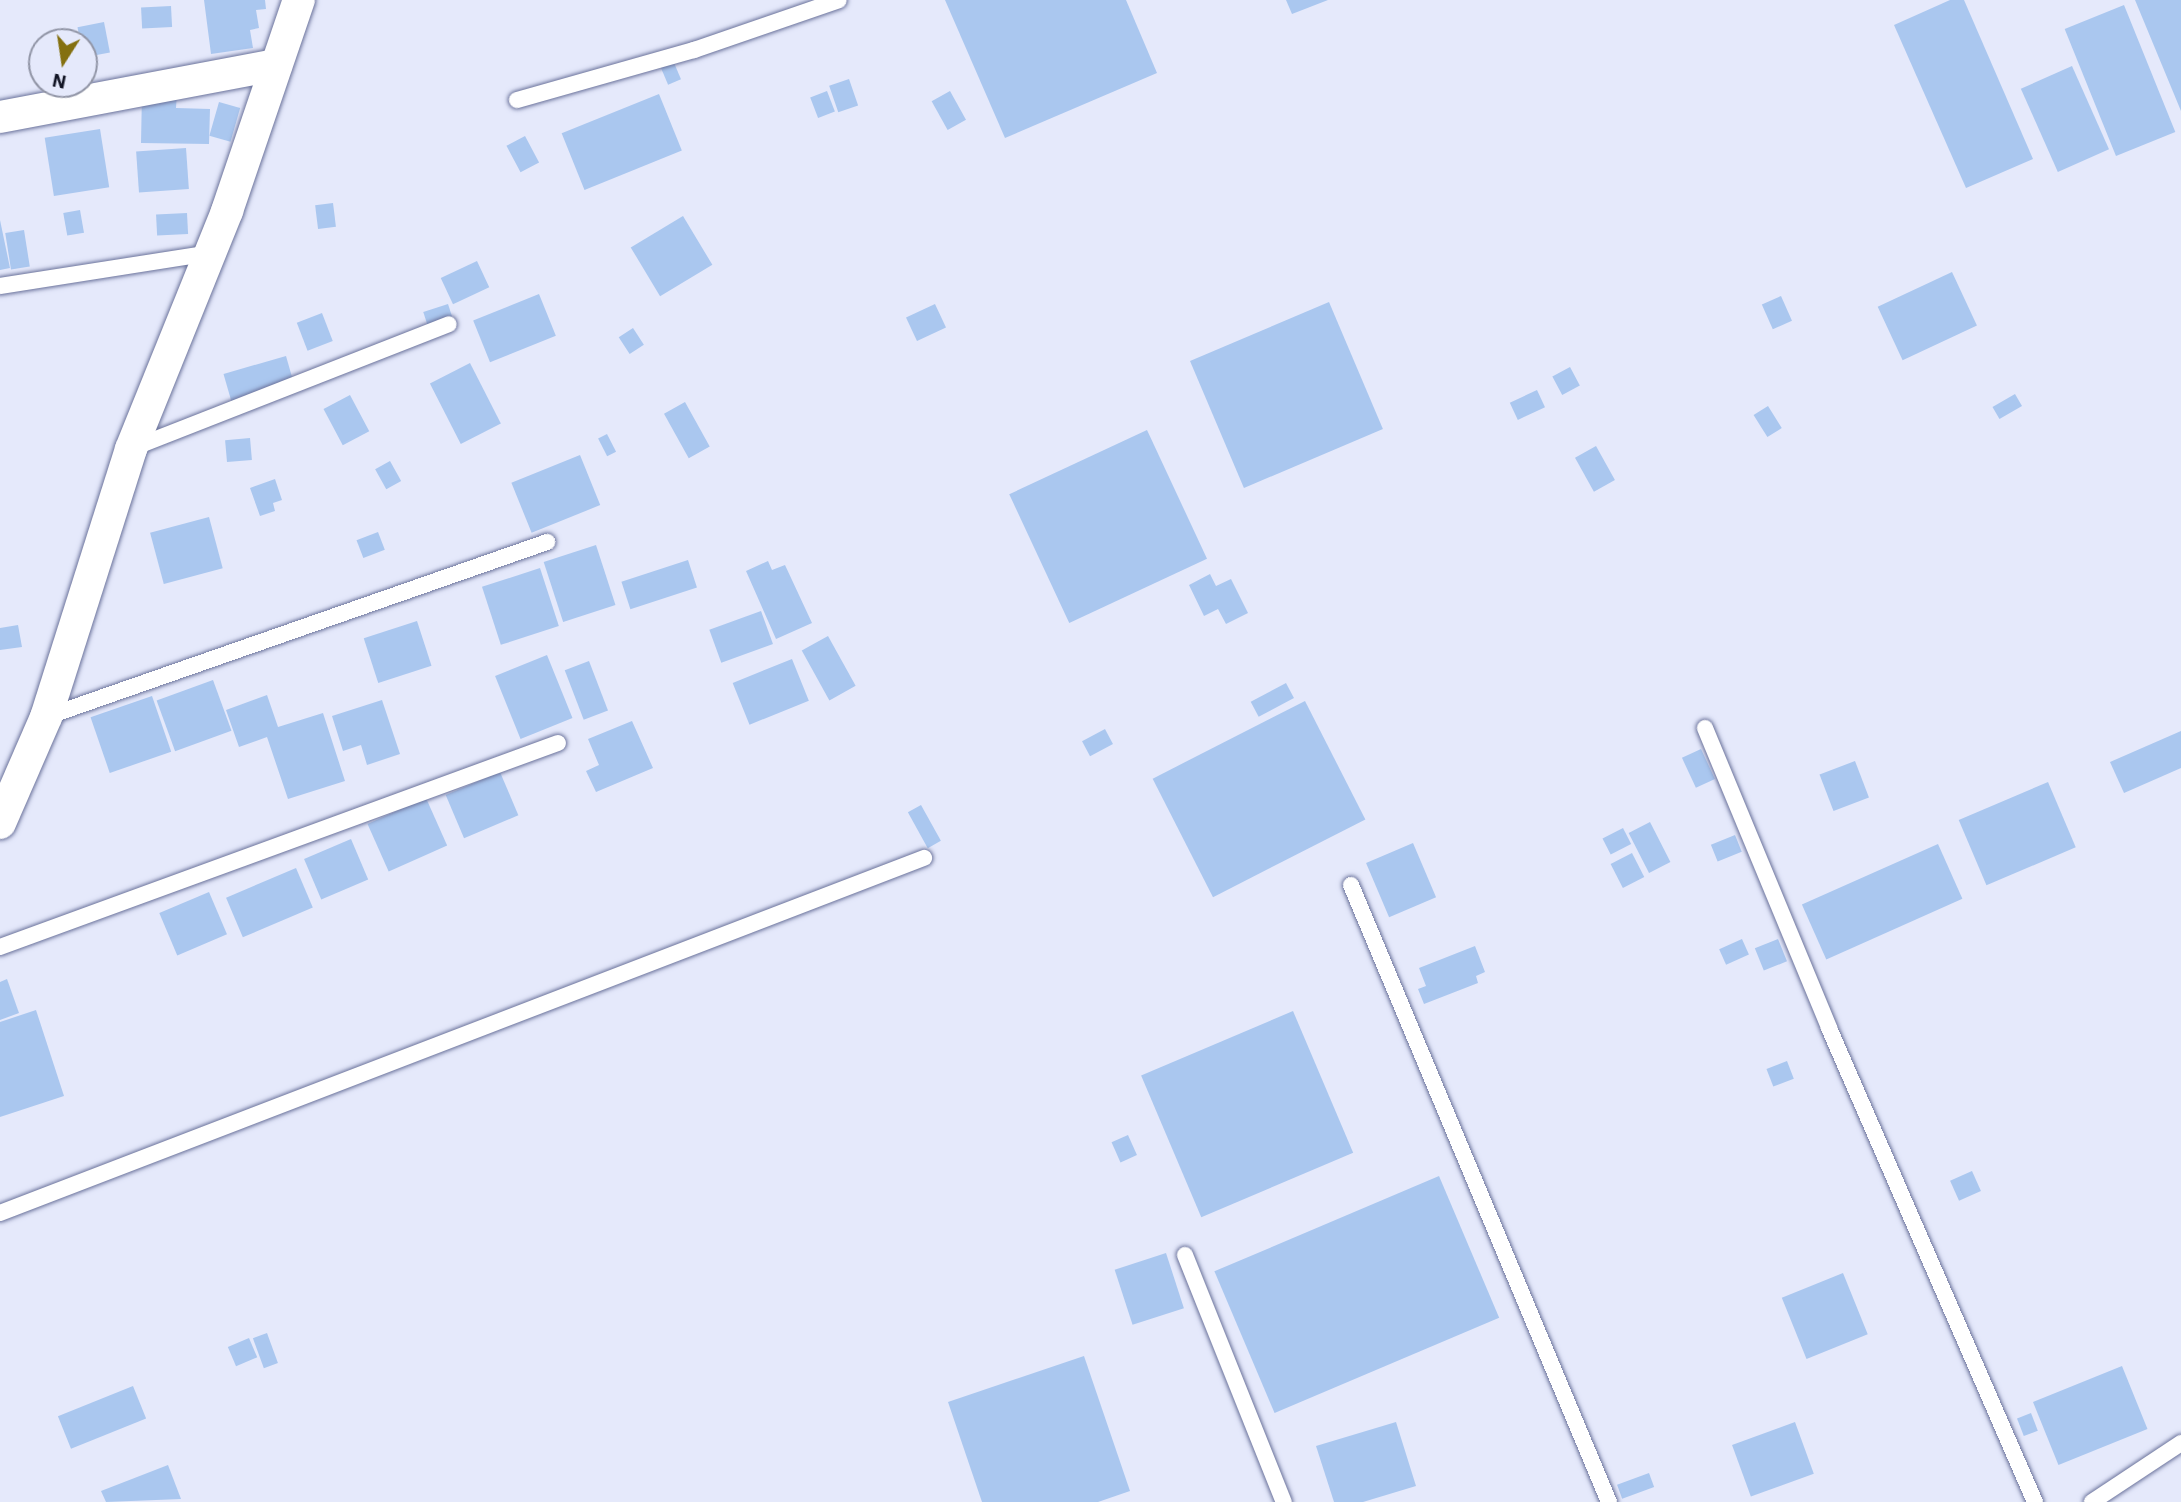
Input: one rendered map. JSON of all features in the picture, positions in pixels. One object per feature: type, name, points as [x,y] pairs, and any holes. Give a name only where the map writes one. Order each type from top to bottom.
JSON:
[{"type":"street","points":[[0,823],[46,718],[131,449],[211,253],[299,0]]},
{"type":"street","points":[[0,117],[276,65]]},
{"type":"lane","points":[[517,100],[694,50],[839,0]]},
{"type":"lane","points":[[0,286],[211,253]]},
{"type":"lane","points":[[131,449],[449,324]]},
{"type":"lane","points":[[46,718],[547,542]]},
{"type":"lane","points":[[1705,728],[1877,1140],[2035,1502]]},
{"type":"lane","points":[[0,947],[558,743]]},
{"type":"lane","points":[[0,1213],[924,858]]},
{"type":"lane","points":[[1351,885],[1609,1502]]},
{"type":"lane","points":[[1185,1255],[1284,1502]]},
{"type":"lane","points":[[2092,1502],[2181,1443]]},
{"type":"building","points":[[204,0],[265,0],[266,9],[256,10],[259,28],[250,30],[253,48],[211,54]]},
{"type":"building","points":[[945,0],[1126,0],[1157,73],[1005,138]]},
{"type":"building","points":[[1286,0],[1328,0],[1292,14]]},
{"type":"building","points":[[1950,0],[1964,0],[2033,159],[1966,188],[1894,25]]},
{"type":"building","points":[[2135,0],[2181,0],[2181,111]]},
{"type":"building","points":[[2124,5],[2175,132],[2116,156],[2065,29]]},
{"type":"building","points":[[171,6],[172,27],[142,29],[141,8]]},
{"type":"building","points":[[104,22],[110,52],[98,55],[98,28],[77,27]]},
{"type":"building","points":[[672,58],[681,79],[668,85],[659,63]]},
{"type":"building","points":[[2072,66],[2109,149],[2058,172],[2021,89]]},
{"type":"building","points":[[849,79],[858,105],[838,112],[829,86]]},
{"type":"building","points":[[827,91],[835,112],[818,118],[810,97]]},
{"type":"building","points":[[950,91],[966,120],[948,130],[932,101]]},
{"type":"building","points":[[142,92],[177,92],[176,108],[210,109],[209,144],[141,143]]},
{"type":"building","points":[[659,94],[682,151],[584,190],[562,133]]},
{"type":"building","points":[[219,102],[240,108],[231,142],[209,136]]},
{"type":"building","points":[[100,129],[109,187],[54,196],[45,138]]},
{"type":"building","points":[[525,136],[539,162],[521,172],[506,146]]},
{"type":"building","points":[[186,148],[189,189],[139,192],[136,151]]},
{"type":"building","points":[[333,203],[336,227],[318,229],[315,205]]},
{"type":"building","points":[[80,210],[84,233],[67,236],[63,213]]},
{"type":"building","points":[[187,213],[188,234],[157,236],[156,215]]},
{"type":"building","points":[[683,216],[712,265],[660,296],[631,247]]},
{"type":"building","points":[[0,220],[10,268],[0,270]]},
{"type":"building","points":[[24,230],[30,267],[11,270],[5,233]]},
{"type":"building","points":[[477,261],[489,287],[453,304],[441,278]]},
{"type":"building","points":[[1952,272],[1977,325],[1903,360],[1878,307]]},
{"type":"building","points":[[539,294],[556,336],[490,362],[473,321]]},
{"type":"building","points":[[1781,296],[1792,321],[1773,329],[1762,305]]},
{"type":"building","points":[[1329,302],[1383,429],[1244,488],[1190,361]]},
{"type":"building","points":[[448,304],[453,319],[428,327],[423,312]]},
{"type":"building","points":[[935,304],[946,328],[917,341],[906,318]]},
{"type":"building","points":[[322,313],[333,341],[308,351],[297,323]]},
{"type":"building","points":[[633,328],[644,345],[630,354],[619,337]]},
{"type":"building","points":[[286,356],[294,384],[232,402],[224,374]]},
{"type":"building","points":[[470,363],[501,424],[461,444],[430,383]]},
{"type":"building","points":[[1570,367],[1580,386],[1562,395],[1552,376]]},
{"type":"building","points":[[1537,390],[1545,407],[1518,420],[1510,403]]},
{"type":"building","points":[[2015,394],[2022,406],[1999,419],[1992,407]]},
{"type":"building","points":[[350,395],[369,431],[343,445],[324,409]]},
{"type":"building","points":[[685,402],[710,447],[689,458],[664,414]]},
{"type":"building","points":[[1768,406],[1782,428],[1767,437],[1754,415]]},
{"type":"building","points":[[1147,430],[1207,559],[1069,623],[1009,494]]},
{"type":"building","points":[[607,434],[616,452],[607,456],[598,439]]},
{"type":"building","points":[[250,438],[252,460],[227,462],[225,440]]},
{"type":"building","points":[[1596,446],[1615,480],[1594,492],[1575,458]]},
{"type":"building","points":[[580,455],[600,505],[532,533],[511,483]]},
{"type":"building","points":[[390,461],[401,481],[386,489],[375,469]]},
{"type":"building","points":[[275,479],[282,500],[273,503],[275,511],[260,516],[250,488]]},
{"type":"building","points":[[209,517],[223,568],[164,584],[150,533]]},
{"type":"building","points":[[378,532],[385,550],[363,558],[357,540]]},
{"type":"building","points":[[596,545],[615,605],[563,622],[544,562]]},
{"type":"building","points":[[688,560],[697,588],[630,609],[621,582]]},
{"type":"building","points":[[768,561],[772,570],[785,565],[812,623],[776,639],[746,571]]},
{"type":"building","points":[[540,568],[559,626],[501,645],[482,587]]},
{"type":"building","points":[[1210,574],[1216,586],[1231,579],[1248,613],[1226,624],[1218,609],[1204,616],[1189,585]]},
{"type":"building","points":[[761,611],[773,644],[721,663],[709,630]]},
{"type":"building","points":[[417,621],[432,666],[378,683],[364,638]]},
{"type":"building","points":[[18,625],[22,647],[0,650],[0,628]]},
{"type":"building","points":[[828,636],[856,686],[829,700],[802,651]]},
{"type":"building","points":[[547,655],[572,718],[521,739],[495,676]]},
{"type":"building","points":[[792,659],[809,701],[750,725],[733,683]]},
{"type":"building","points":[[589,661],[608,710],[584,720],[565,670]]},
{"type":"building","points":[[213,680],[231,731],[175,751],[157,701]]},
{"type":"building","points":[[1286,683],[1294,698],[1259,717],[1251,702]]},
{"type":"building","points":[[267,695],[278,727],[323,713],[345,781],[288,799],[267,737],[239,747],[226,710]]},
{"type":"building","points":[[152,696],[171,752],[110,773],[91,717]]},
{"type":"building","points":[[382,700],[400,754],[367,765],[361,745],[343,751],[332,716]]},
{"type":"building","points":[[1305,701],[1365,820],[1213,897],[1153,779]]},
{"type":"building","points":[[632,721],[653,768],[596,792],[586,771],[599,765],[588,739]]},
{"type":"building","points":[[1105,729],[1113,744],[1090,756],[1082,741]]},
{"type":"building","points":[[2181,731],[2181,768],[2124,793],[2110,762]]},
{"type":"building","points":[[1701,749],[1715,779],[1696,788],[1682,758]]},
{"type":"building","points":[[1855,761],[1869,797],[1834,811],[1820,775]]},
{"type":"building","points":[[500,772],[518,815],[464,838],[446,795]]},
{"type":"building","points":[[2048,782],[2076,847],[1986,885],[1959,820]]},
{"type":"building","points":[[426,798],[447,846],[389,872],[368,824]]},
{"type":"building","points":[[921,805],[941,841],[928,848],[908,812]]},
{"type":"building","points":[[1650,822],[1670,862],[1649,873],[1629,833]]},
{"type":"building","points":[[1623,828],[1631,844],[1611,854],[1603,838]]},
{"type":"building","points":[[1735,835],[1742,852],[1718,861],[1711,845]]},
{"type":"building","points":[[351,839],[368,880],[321,899],[304,859]]},
{"type":"building","points":[[1413,843],[1436,897],[1389,917],[1366,863]]},
{"type":"building","points":[[1938,844],[1962,899],[1826,959],[1802,905]]},
{"type":"building","points":[[1632,853],[1644,877],[1623,888],[1611,864]]},
{"type":"building","points":[[296,868],[313,908],[243,937],[226,898]]},
{"type":"building","points":[[209,892],[227,934],[177,955],[159,913]]},
{"type":"building","points":[[1742,939],[1749,955],[1726,965],[1719,949]]},
{"type":"building","points":[[1778,939],[1787,961],[1764,971],[1755,948]]},
{"type":"building","points":[[1475,946],[1485,972],[1476,976],[1478,983],[1424,1004],[1418,989],[1426,986],[1419,968]]},
{"type":"building","points":[[7,979],[19,1013],[0,1020],[0,982]]},
{"type":"building","points":[[36,1010],[64,1096],[0,1117],[0,1022]]},
{"type":"building","points":[[1293,1011],[1353,1153],[1201,1217],[1141,1075]]},
{"type":"building","points":[[1787,1061],[1794,1079],[1773,1087],[1766,1069]]},
{"type":"building","points":[[1128,1135],[1137,1155],[1121,1162],[1112,1142]]},
{"type":"building","points":[[1972,1171],[1981,1191],[1959,1201],[1950,1181]]},
{"type":"building","points":[[1439,1176],[1499,1318],[1275,1413],[1214,1271]]},
{"type":"building","points":[[1166,1253],[1184,1308],[1133,1325],[1115,1270]]},
{"type":"building","points":[[1843,1273],[1868,1334],[1807,1359],[1782,1298]]},
{"type":"building","points":[[267,1333],[278,1363],[264,1368],[253,1338]]},
{"type":"building","points":[[249,1338],[257,1357],[236,1366],[228,1347]]},
{"type":"building","points":[[1084,1356],[1130,1491],[1098,1502],[982,1502],[948,1402]]},
{"type":"building","points":[[2122,1366],[2147,1429],[2058,1465],[2033,1402]]},
{"type":"building","points":[[133,1386],[146,1418],[71,1449],[58,1416]]},
{"type":"building","points":[[2031,1413],[2038,1431],[2024,1436],[2017,1418]]},
{"type":"building","points":[[1396,1422],[1416,1486],[1363,1502],[1334,1502],[1316,1446]]},
{"type":"building","points":[[1795,1422],[1814,1474],[1751,1497],[1732,1445]]},
{"type":"building","points":[[168,1465],[181,1499],[106,1502],[101,1491]]},
{"type":"building","points":[[1649,1473],[1654,1487],[1622,1499],[1617,1485]]}]
